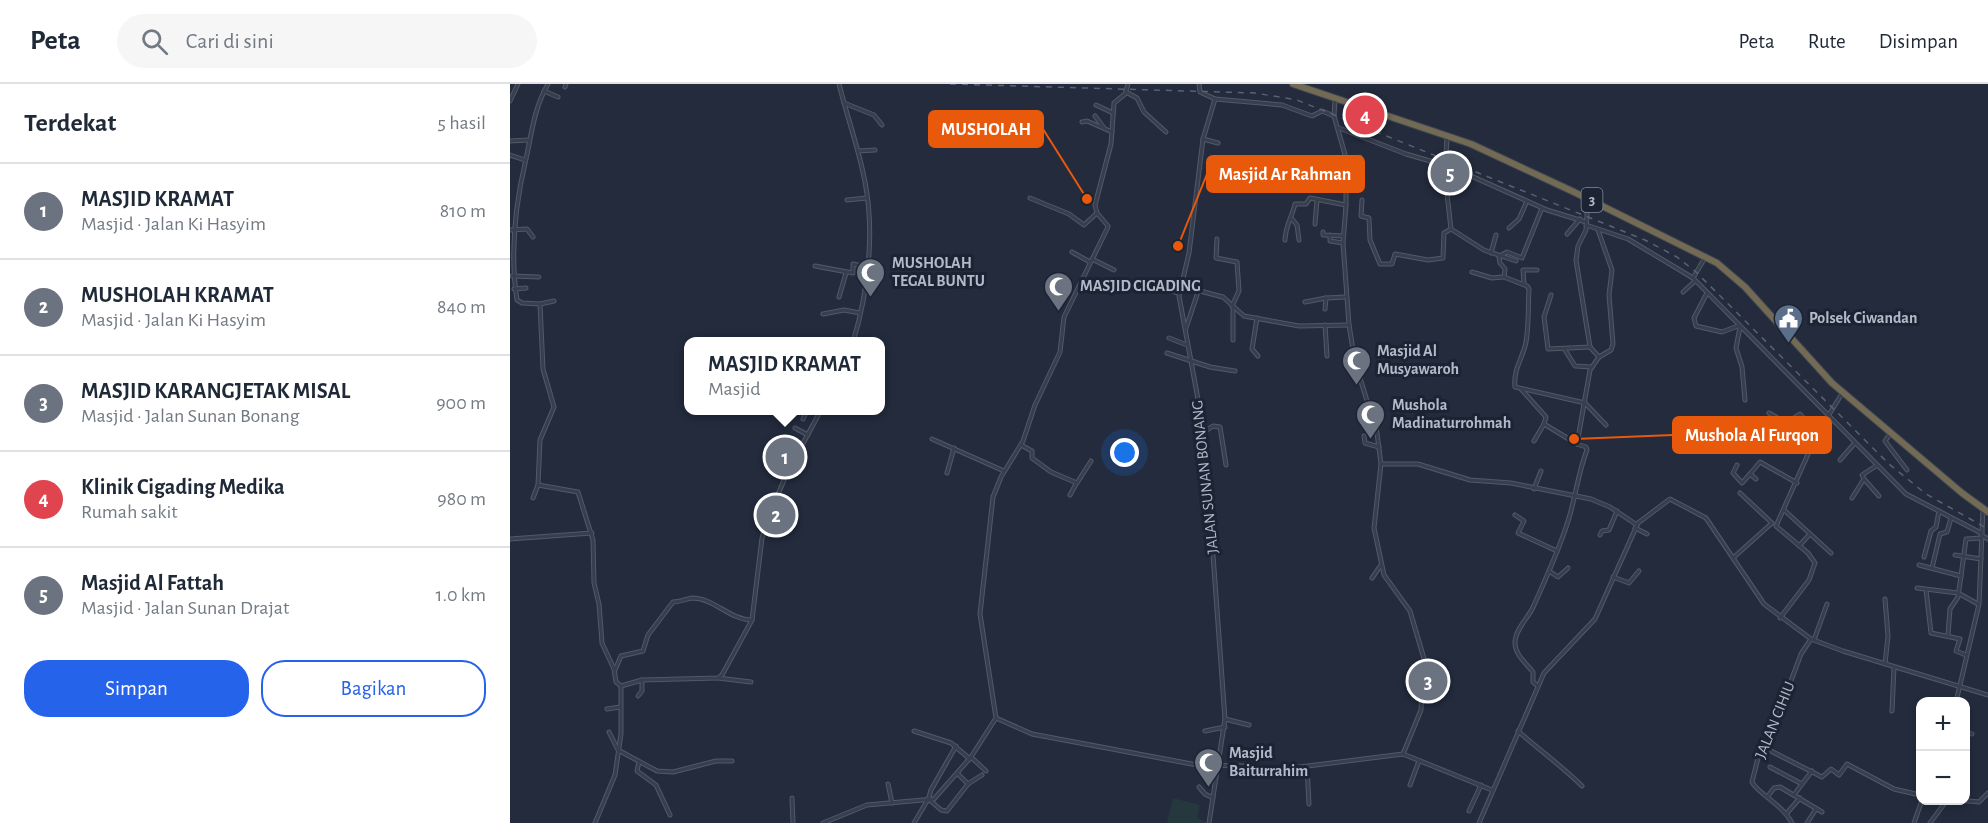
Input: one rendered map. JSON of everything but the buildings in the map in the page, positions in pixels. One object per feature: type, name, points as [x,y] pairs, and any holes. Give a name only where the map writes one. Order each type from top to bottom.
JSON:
[{"type":"highway","name":"3","points":[[1293,84],[1448,136],[1504,158],[1706,256],[1745,287],[1819,370],[1843,392],[1986,510]]},
{"type":"street","points":[[510,100],[518,84]]},
{"type":"street","points":[[548,84],[534,115],[515,206],[510,254],[514,289],[519,302],[540,307],[554,301]]},
{"type":"street","points":[[839,84],[858,151],[867,198],[867,267],[854,337]]},
{"type":"street","points":[[914,823],[929,801],[958,774],[996,718],[980,614],[992,504],[1004,472],[1021,445],[1035,405],[1060,352],[1064,317],[1108,227],[1096,213],[1095,205],[1111,148],[1114,103],[1126,92],[1128,84]]},
{"type":"street","points":[[1199,84],[1200,92],[1215,99],[1282,105],[1312,116],[1322,111],[1334,116]]},
{"type":"street","points":[[544,91],[558,97]]},
{"type":"street","points":[[1126,92],[1137,98],[1144,112],[1167,132]]},
{"type":"street","name":"JALAN SUNAN BONANG","points":[[1209,823],[1225,719],[1204,432],[1179,293],[1189,253],[1203,139],[1215,99]]},
{"type":"street","points":[[1335,99],[1334,116],[1339,128],[1346,167],[1343,243],[1349,325],[1355,362],[1379,447],[1381,464],[1374,528],[1390,586],[1410,611],[1427,669],[1422,688],[1421,710],[1403,754]]},
{"type":"street","points":[[844,103],[878,118],[882,125]]},
{"type":"street","points":[[1096,105],[1113,113]]},
{"type":"street","points":[[1095,116],[1104,128]]},
{"type":"street","points":[[1082,122],[1087,121],[1112,132]]},
{"type":"street","points":[[1339,128],[1406,154],[1445,165],[1542,208],[1580,219],[1598,230],[1628,238],[1694,280],[1906,494],[1988,539]]},
{"type":"street","points":[[1448,136],[1445,165],[1451,229]]},
{"type":"street","points":[[1203,139],[1218,143]]},
{"type":"street","points":[[510,141],[530,140]]},
{"type":"street","points":[[858,151],[875,150]]},
{"type":"street","points":[[510,155],[525,160]]},
{"type":"street","points":[[1346,167],[1360,166],[1360,157]]},
{"type":"street","points":[[1315,170],[1346,179]]},
{"type":"street","points":[[847,200],[867,198]]},
{"type":"street","points":[[1030,198],[1069,214],[1084,225],[1096,213]]},
{"type":"street","points":[[1285,240],[1287,226],[1292,219],[1295,204],[1306,204],[1310,198],[1346,205]]},
{"type":"street","points":[[1588,199],[1586,223],[1576,260],[1590,347],[1599,357]]},
{"type":"street","points":[[1316,224],[1317,200]]},
{"type":"street","points":[[1362,200],[1361,216],[1370,218],[1370,240],[1380,264],[1393,264],[1395,254],[1428,260],[1443,258],[1444,233],[1451,229]]},
{"type":"street","points":[[1509,228],[1519,219],[1527,201]]},
{"type":"street","points":[[510,204],[515,206]]},
{"type":"street","points":[[1500,257],[1507,252],[1522,258],[1542,208]]},
{"type":"street","points":[[1292,219],[1297,225],[1299,240]]},
{"type":"street","points":[[1567,234],[1580,219]]},
{"type":"street","points":[[511,230],[527,229],[533,237]]},
{"type":"street","points":[[1451,229],[1491,253],[1515,261]]},
{"type":"street","points":[[1577,444],[1592,367],[1599,357],[1611,350],[1613,344],[1609,296],[1612,270],[1598,230]]},
{"type":"street","points":[[1323,232],[1323,235],[1343,236]]},
{"type":"street","points":[[1330,235],[1330,241],[1343,243]]},
{"type":"street","points":[[1491,253],[1496,235]]},
{"type":"street","points":[[1217,239],[1216,258],[1237,262],[1239,287],[1233,306],[1233,340]]},
{"type":"street","points":[[1072,252],[1114,270]]},
{"type":"street","points":[[1683,292],[1694,280],[1706,256]]},
{"type":"street","points":[[1500,257],[1500,263],[1504,267],[1504,276]]},
{"type":"street","points":[[815,266],[846,273],[853,273],[853,264],[867,267]]},
{"type":"street","points":[[1524,285],[1523,270],[1537,270]]},
{"type":"street","points":[[1472,272],[1492,278],[1504,276],[1529,289],[1527,338],[1524,351],[1518,360],[1515,387],[1585,403],[1605,425]]},
{"type":"street","points":[[839,297],[846,273]]},
{"type":"street","points":[[512,276],[539,277]]},
{"type":"street","points":[[1181,286],[1219,296],[1242,315],[1299,326],[1349,325]]},
{"type":"street","points":[[514,289],[526,288]]},
{"type":"street","points":[[1162,289],[1179,293]]},
{"type":"street","points":[[1185,330],[1198,291]]},
{"type":"street","points":[[1707,293],[1694,318],[1696,326],[1722,332],[1740,327]]},
{"type":"street","points":[[1551,295],[1545,317],[1548,349],[1565,350],[1590,347]]},
{"type":"street","points":[[1305,302],[1346,297]]},
{"type":"street","points":[[1325,309],[1326,298]]},
{"type":"street","points":[[533,498],[538,485],[540,440],[554,408],[543,369],[540,307]]},
{"type":"street","points":[[822,314],[844,310],[860,313]]},
{"type":"street","points":[[1257,318],[1252,349],[1258,356]]},
{"type":"street","points":[[1325,325],[1328,356]]},
{"type":"street","points":[[1740,327],[1736,348],[1742,367],[1746,400]]},
{"type":"street","points":[[1169,338],[1188,346]]},
{"type":"street","points":[[1565,350],[1575,366],[1592,367]]},
{"type":"street","points":[[1167,353],[1235,371]]},
{"type":"street","points":[[1521,389],[1546,417],[1534,441]]},
{"type":"street","points":[[1732,558],[1774,525],[1797,483],[1817,434],[1843,392]]},
{"type":"street","points":[[1769,413],[1786,423],[1800,414],[1817,434]]},
{"type":"street","points":[[803,419],[805,415]]},
{"type":"street","points":[[717,678],[722,675],[752,620],[763,533],[787,472],[819,415]]},
{"type":"street","points":[[1538,686],[1533,681],[1533,672],[1516,652],[1515,642],[1519,628],[1533,607],[1558,551],[1587,449],[1544,424]]},
{"type":"street","points":[[1204,432],[1213,426],[1220,428],[1226,465]]},
{"type":"street","points":[[795,428],[808,435]]},
{"type":"street","points":[[1892,433],[1885,441],[1907,470]]},
{"type":"street","points":[[1775,435],[1801,451],[1812,446]]},
{"type":"street","points":[[1364,436],[1365,443],[1379,447]]},
{"type":"street","points":[[932,439],[1004,472]]},
{"type":"street","points":[[1840,460],[1854,444]]},
{"type":"street","points":[[1021,445],[1032,451],[1033,459],[1048,470],[1077,483]]},
{"type":"street","points":[[947,473],[954,448]]},
{"type":"street","points":[[1070,495],[1091,461]]},
{"type":"street","points":[[1737,465],[1733,473],[1735,478],[1742,483],[1760,462],[1797,483]]},
{"type":"street","points":[[1381,464],[1418,464],[1470,480],[1498,481],[1575,495],[1599,502],[1617,511],[1647,534]]},
{"type":"street","points":[[1876,466],[1862,475],[1879,496]]},
{"type":"street","points":[[1534,489],[1541,471]]},
{"type":"street","points":[[1750,474],[1756,479]]},
{"type":"street","points":[[1852,498],[1864,479]]},
{"type":"street","points":[[538,485],[578,491],[592,532],[594,583],[599,604],[602,643],[616,682],[621,686]]},
{"type":"street","points":[[1740,493],[1813,559],[1815,566],[1805,586],[1780,618]]},
{"type":"street","points":[[1479,823],[1547,669],[1574,644],[1595,619],[1636,526],[1659,505],[1672,499],[1706,518],[1764,604],[1780,618],[1812,639],[1884,664],[1988,695]]},
{"type":"street","points":[[1784,510],[1831,553]]},
{"type":"street","points":[[1957,697],[1979,604],[1981,535],[1986,510]]},
{"type":"street","points":[[1600,535],[1602,531],[1610,530],[1617,511]]},
{"type":"street","points":[[1924,557],[1931,531],[1936,527],[1939,511]]},
{"type":"street","points":[[1515,515],[1524,521],[1518,533],[1558,551]]},
{"type":"street","points":[[1932,568],[1940,534],[1947,532],[1951,519]]},
{"type":"street","points":[[510,539],[592,532]]},
{"type":"street","points":[[1799,546],[1809,535]]},
{"type":"street","points":[[1948,635],[1950,609],[1954,606],[1958,593],[1967,538],[1981,535]]},
{"type":"street","points":[[1955,555],[1981,559]]},
{"type":"street","points":[[1372,578],[1382,563]]},
{"type":"street","points":[[1919,565],[1961,576]]},
{"type":"street","points":[[1549,571],[1558,577],[1568,568]]},
{"type":"street","points":[[1613,577],[1629,583],[1639,571]]},
{"type":"street","points":[[1917,588],[1958,593],[1979,604]]},
{"type":"street","points":[[1926,590],[1931,633],[1960,639],[1956,651],[1966,655]]},
{"type":"street","points":[[614,672],[621,656],[643,651],[648,635],[673,602],[695,599],[716,606],[743,620],[752,620]]},
{"type":"street","points":[[1884,664],[1888,636],[1885,599]]},
{"type":"street","name":"JALAN CIHIU","points":[[1792,823],[1787,813],[1752,783],[1759,754],[1765,748],[1801,654],[1812,639],[1827,603]]},
{"type":"street","points":[[1892,711],[1894,667]]},
{"type":"street","points":[[621,686],[642,680],[717,678],[751,682]]},
{"type":"street","points":[[638,696],[642,691],[642,680]]},
{"type":"street","points":[[595,823],[613,781],[618,750],[621,686]]},
{"type":"street","points":[[607,709],[621,707]]},
{"type":"street","points":[[996,718],[1032,734],[1107,750],[1197,765],[1246,766],[1276,770],[1403,754],[1492,790]]},
{"type":"street","points":[[1225,719],[1249,725]]},
{"type":"street","points":[[1205,731],[1225,727]]},
{"type":"street","points":[[914,731],[956,746],[986,771]]},
{"type":"street","points":[[1518,731],[1548,759],[1567,770],[1582,786]]},
{"type":"street","points":[[609,732],[618,750],[657,771],[669,772],[716,761],[732,761]]},
{"type":"street","points":[[929,801],[931,790],[956,746]]},
{"type":"street","points":[[1765,748],[1822,777],[1831,769],[1839,775],[1846,764],[1893,789],[1916,794]]},
{"type":"street","points":[[1410,785],[1419,761]]},
{"type":"street","points":[[639,762],[637,771],[656,785],[670,815]]},
{"type":"street","points":[[1307,767],[1309,804]]},
{"type":"street","points":[[1770,767],[1802,784]]},
{"type":"street","points":[[1794,795],[1812,771]]},
{"type":"street","points":[[958,774],[968,784]]},
{"type":"street","points":[[823,823],[867,805],[929,801],[941,810],[947,811],[968,784],[982,775]]},
{"type":"street","points":[[888,784],[892,803]]},
{"type":"street","points":[[1469,811],[1481,785]]},
{"type":"street","points":[[1199,787],[1204,794],[1213,798]]},
{"type":"street","points":[[1768,796],[1776,787],[1822,812]]},
{"type":"street","points":[[1970,802],[1978,802],[1988,793]]},
{"type":"street","points":[[792,798],[793,823]]},
{"type":"street","points":[[1787,813],[1800,798]]},
{"type":"street","points":[[1914,823],[1921,805]]},
{"type":"street","points":[[1930,823],[1944,805]]},
{"type":"street","points":[[1807,823],[1816,809]]},
{"type":"shaded area","points":[[1173,798],[1200,805],[1197,818],[1208,823],[1167,823]]},
{"type":"railway","points":[[950,84],[1255,93],[1297,100],[1645,240],[1677,257],[1696,272],[1889,464],[1926,494],[1988,529]]},
{"type":"place","name":"Klinik Cigading Medika","points":[[1365,115]]},
{"type":"place","name":"Masjid Al Fattah","points":[[1450,173]]},
{"type":"place","name":"MUSHOLAH","points":[[1087,199]]},
{"type":"place","name":"Masjid Ar Rahman","points":[[1178,246]]},
{"type":"place","name":"MUSHOLAH TEGAL BUNTU","points":[[871,298]]},
{"type":"place","name":"MASJID CIGADING","points":[[1059,312]]},
{"type":"place","name":"Polsek Ciwandan","points":[[1788,344]]},
{"type":"place","name":"Masjid Al Musyawaroh","points":[[1356,386]]},
{"type":"place","name":"Mushola Al Furqon","points":[[1574,439]]},
{"type":"place","name":"Mushola Madinaturrohmah","points":[[1371,440]]},
{"type":"place","name":"MASJID KRAMAT","points":[[785,457]]},
{"type":"place","name":"MUSHOLAH KRAMAT","points":[[776,515]]},
{"type":"place","name":"MASJID KARANGJETAK MISAL","points":[[1428,681]]},
{"type":"place","name":"Masjid Baiturrahim","points":[[1208,788]]}]
